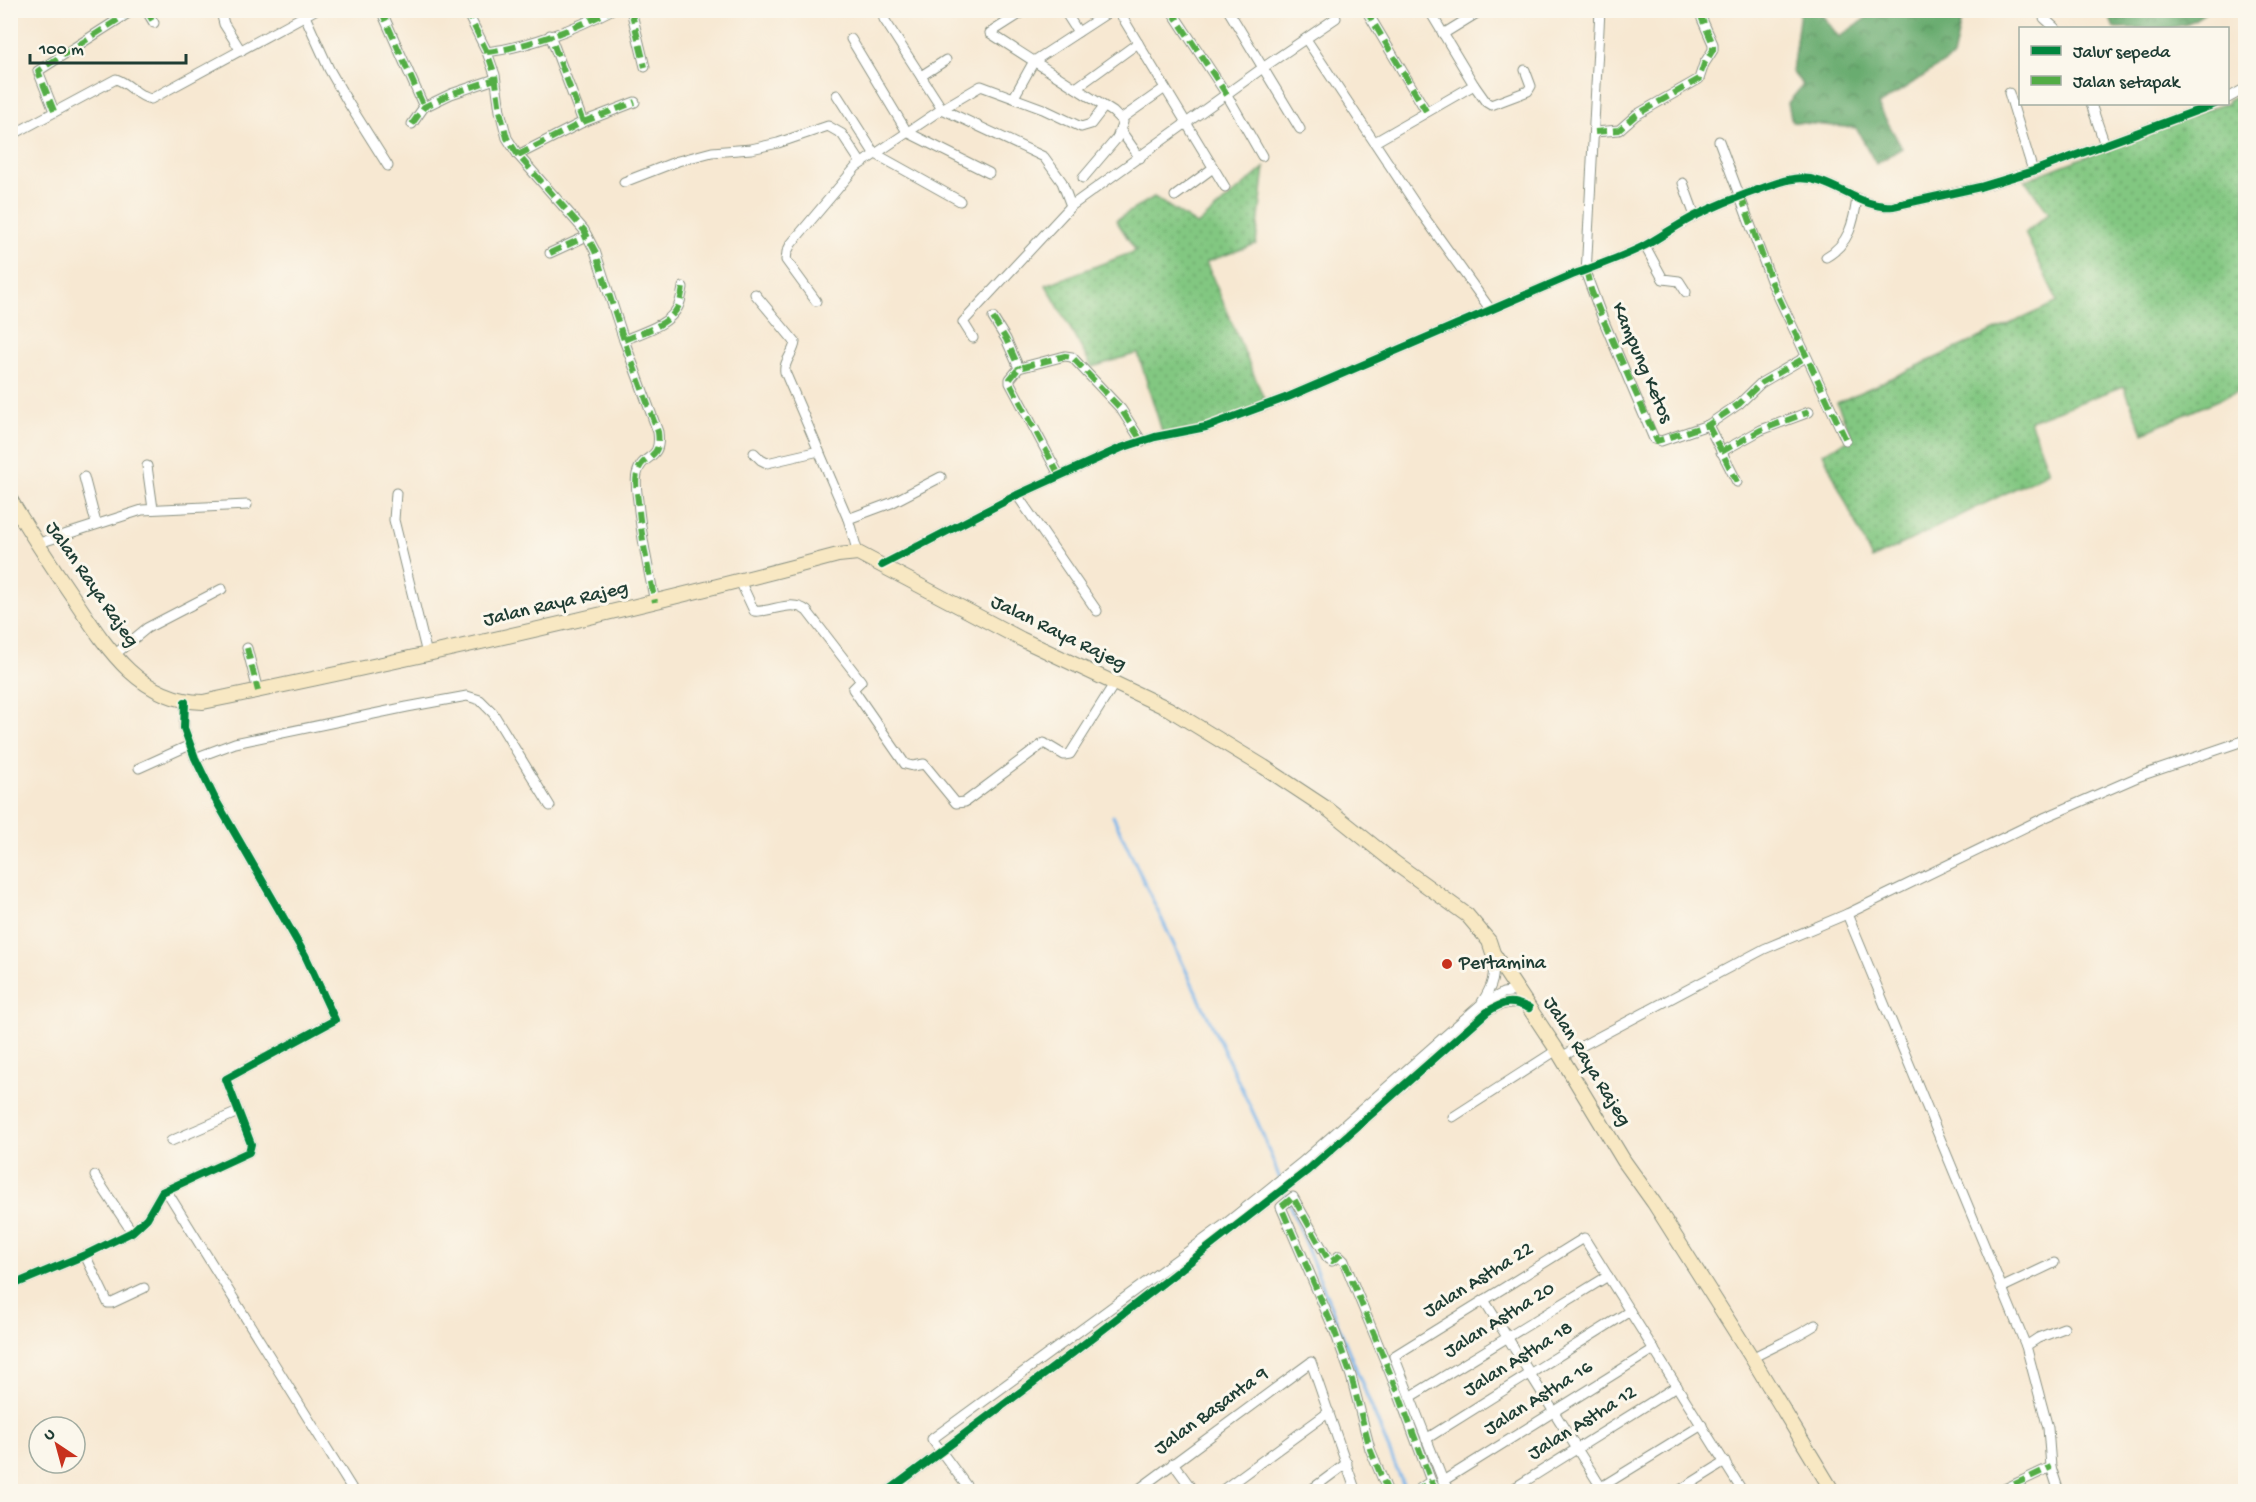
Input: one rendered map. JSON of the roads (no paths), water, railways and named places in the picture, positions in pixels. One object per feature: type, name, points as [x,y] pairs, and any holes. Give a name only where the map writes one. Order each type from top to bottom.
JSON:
[{"type":"main road","name":"Jalan Raya Rajeg","points":[[10,500],[36,544],[113,656],[140,680],[184,702],[203,702],[428,654],[655,602],[838,555],[858,553],[1021,639],[1169,709],[1329,810],[1403,869],[1467,915],[1489,941],[1493,953],[1752,1358],[1833,1491]]},
{"type":"street","points":[[54,111],[38,71],[133,10]]},
{"type":"street","points":[[146,10],[154,23]]},
{"type":"street","points":[[10,136],[116,79],[125,81],[151,99],[241,51],[303,13],[315,10]]},
{"type":"street","points":[[381,10],[424,107]]},
{"type":"street","points":[[466,10],[486,52],[495,79],[507,138],[518,155],[587,236],[595,250],[659,438],[657,451],[640,465],[636,476],[642,540],[655,602]]},
{"type":"street","points":[[486,52],[515,48],[591,21],[611,10]]},
{"type":"street","points":[[631,10],[645,67]]},
{"type":"street","points":[[886,10],[883,14],[884,19],[942,109],[1044,157],[1062,182],[1071,206]]},
{"type":"street","points":[[1026,10],[990,33],[1076,88],[1123,122],[1121,131],[1112,145],[1083,178]]},
{"type":"street","points":[[1064,10],[1078,32]]},
{"type":"street","points":[[1014,97],[1034,61],[1112,10]]},
{"type":"street","points":[[1118,10],[1225,187]]},
{"type":"street","points":[[1171,10],[1227,95],[1262,156]]},
{"type":"street","points":[[1228,10],[1300,129]]},
{"type":"street","points":[[1366,10],[1425,109]]},
{"type":"street","points":[[1429,10],[1486,102],[1491,105],[1528,92],[1531,86],[1525,70]]},
{"type":"street","points":[[1443,34],[1482,10]]},
{"type":"street","points":[[1586,270],[1600,10]]},
{"type":"street","points":[[1595,132],[1619,130],[1636,115],[1699,79],[1702,68],[1713,50],[1710,36],[1702,19],[1702,10]]},
{"type":"street","points":[[222,12],[224,24],[241,51]]},
{"type":"street","points":[[303,13],[344,96],[388,166]]},
{"type":"street","points":[[973,338],[963,322],[1071,206],[1263,67],[1336,18]]},
{"type":"street","points":[[2044,18],[2054,27]]},
{"type":"street","points":[[550,35],[583,122]]},
{"type":"street","points":[[851,39],[907,132],[989,173]]},
{"type":"street","points":[[1306,39],[1422,214],[1490,309]]},
{"type":"street","points":[[1076,88],[1137,43]]},
{"type":"street","points":[[921,76],[946,60]]},
{"type":"street","points":[[412,124],[424,107],[451,94],[495,79]]},
{"type":"street","points":[[1375,142],[1425,109],[1474,84]]},
{"type":"street","points":[[816,301],[786,260],[787,252],[852,171],[874,153],[981,86],[1014,97],[1081,127],[1091,124],[1104,107]]},
{"type":"street","points":[[1121,119],[1165,88]]},
{"type":"street","points":[[2229,97],[2246,88]]},
{"type":"street","points":[[2009,93],[2033,171]]},
{"type":"street","points":[[837,95],[874,153],[960,201]]},
{"type":"street","points":[[518,155],[583,122],[635,102]]},
{"type":"street","points":[[2091,105],[2105,145]]},
{"type":"street","points":[[882,565],[1017,495],[1121,448],[1206,427],[1288,397],[1490,309],[1608,263],[1645,246],[1695,216],[1741,196],[1795,178],[1820,182],[1881,208],[1893,206],[1980,187],[2033,171],[2212,105]]},
{"type":"street","points":[[624,182],[678,161],[712,152],[769,145],[828,126],[842,134],[861,163]]},
{"type":"street","points":[[1121,131],[1140,158]]},
{"type":"street","points":[[1719,141],[1772,283],[1846,440]]},
{"type":"street","points":[[1175,196],[1214,168]]},
{"type":"street","points":[[1683,183],[1695,216]]},
{"type":"street","points":[[1826,257],[1842,246],[1852,228],[1857,198]]},
{"type":"street","points":[[550,253],[587,236]]},
{"type":"street","points":[[1645,246],[1664,280],[1679,281],[1686,292]]},
{"type":"street","name":"Kampung Ketos","points":[[1586,270],[1591,290],[1654,439],[1661,441],[1708,425],[1734,408],[1761,383],[1806,357]]},
{"type":"street","points":[[624,340],[662,323],[672,315],[679,306],[683,287]]},
{"type":"street","points":[[756,294],[795,342],[794,349],[784,368],[848,519],[858,553]]},
{"type":"street","points":[[993,318],[1006,339],[1019,368]]},
{"type":"street","points":[[1059,476],[1010,383],[1010,379],[1019,368],[1065,356],[1072,357],[1121,409],[1142,441]]},
{"type":"street","points":[[1721,452],[1761,430],[1809,412]]},
{"type":"street","points":[[1708,425],[1737,482]]},
{"type":"street","points":[[754,453],[767,463],[819,452]]},
{"type":"street","points":[[147,466],[153,509]]},
{"type":"street","points":[[84,477],[96,524]]},
{"type":"street","points":[[848,519],[875,510],[941,477]]},
{"type":"street","points":[[396,493],[394,520],[428,654]]},
{"type":"street","points":[[1017,495],[1097,611]]},
{"type":"street","points":[[36,544],[142,510],[247,505]]},
{"type":"street","points":[[740,581],[754,611],[790,605],[803,607],[807,611],[861,681],[853,689],[905,764],[913,766],[924,764],[956,803],[965,802],[1044,743],[1064,755],[1070,754],[1114,684]]},
{"type":"street","points":[[113,656],[147,628],[222,589]]},
{"type":"street","points":[[248,648],[258,691]]},
{"type":"street","points":[[195,758],[235,743],[467,696],[480,700],[493,713],[550,806]]},
{"type":"street","points":[[10,1286],[85,1255],[132,1232],[147,1218],[159,1197],[166,1190],[249,1152],[251,1143],[226,1083],[227,1078],[335,1020],[305,955],[214,796],[195,758],[184,728],[184,702]]},
{"type":"street","points":[[1453,1117],[1559,1054],[1764,949],[1846,914],[2046,817],[2130,780],[2176,762],[2246,740]]},
{"type":"street","points":[[140,768],[190,745]]},
{"type":"street","points":[[1846,914],[2026,1346],[2048,1428],[2051,1467],[2059,1491]]},
{"type":"street","points":[[1479,1006],[1490,990],[1495,975],[1493,953]]},
{"type":"street","points":[[971,1491],[932,1439],[1224,1225],[1301,1163],[1479,1006],[1503,993],[1518,991]]},
{"type":"street","points":[[887,1491],[1110,1324],[1308,1170],[1488,1012],[1500,1004],[1515,1002],[1529,1008]]},
{"type":"street","points":[[171,1141],[238,1112]]},
{"type":"street","points":[[95,1176],[132,1232]]},
{"type":"street","points":[[166,1190],[354,1491]]},
{"type":"street","points":[[1388,1491],[1370,1449],[1352,1376],[1281,1207],[1294,1198],[1328,1259],[1332,1261],[1339,1256],[1344,1261],[1399,1395],[1431,1481],[1437,1491]]},
{"type":"street","name":"Jalan Astha 22","points":[[1410,1398],[1394,1356],[1584,1238],[1608,1276]]},
{"type":"street","points":[[85,1255],[108,1303],[144,1288]]},
{"type":"street","points":[[2001,1288],[2054,1263]]},
{"type":"street","points":[[1608,1276],[1743,1491]]},
{"type":"street","name":"Jalan Astha 20","points":[[1410,1398],[1608,1276]]},
{"type":"street","points":[[1484,1300],[1577,1448],[1599,1490],[1702,1425]]},
{"type":"street","name":"Jalan Astha 18","points":[[1426,1438],[1630,1311]]},
{"type":"street","points":[[1752,1358],[1783,1341],[1794,1339],[1815,1324]]},
{"type":"street","points":[[2026,1346],[2038,1338],[2064,1328]]},
{"type":"street","name":"Jalan Astha 16","points":[[1443,1481],[1654,1349]]},
{"type":"street","name":"Jalan Basanta 9","points":[[1135,1491],[1311,1362],[1329,1412]]},
{"type":"street","name":"Jalan Astha 12","points":[[1508,1491],[1677,1386]]},
{"type":"street","points":[[1410,1398],[1443,1481],[1450,1491]]},
{"type":"street","points":[[1220,1491],[1329,1412],[1356,1491]]},
{"type":"street","points":[[1677,1491],[1725,1462]]},
{"type":"street","points":[[1173,1463],[1194,1491]]},
{"type":"street","points":[[1308,1491],[1347,1463]]},
{"type":"street","points":[[1998,1491],[2051,1467]]},
{"type":"street","points":[[1415,1491],[1431,1481]]},
{"type":"waterway","points":[[1113,816],[1258,1123],[1280,1179]]},
{"type":"waterway","points":[[1284,1191],[1406,1492]]},
{"type":"place","name":"Pertamina","points":[[1447,964]]}]
